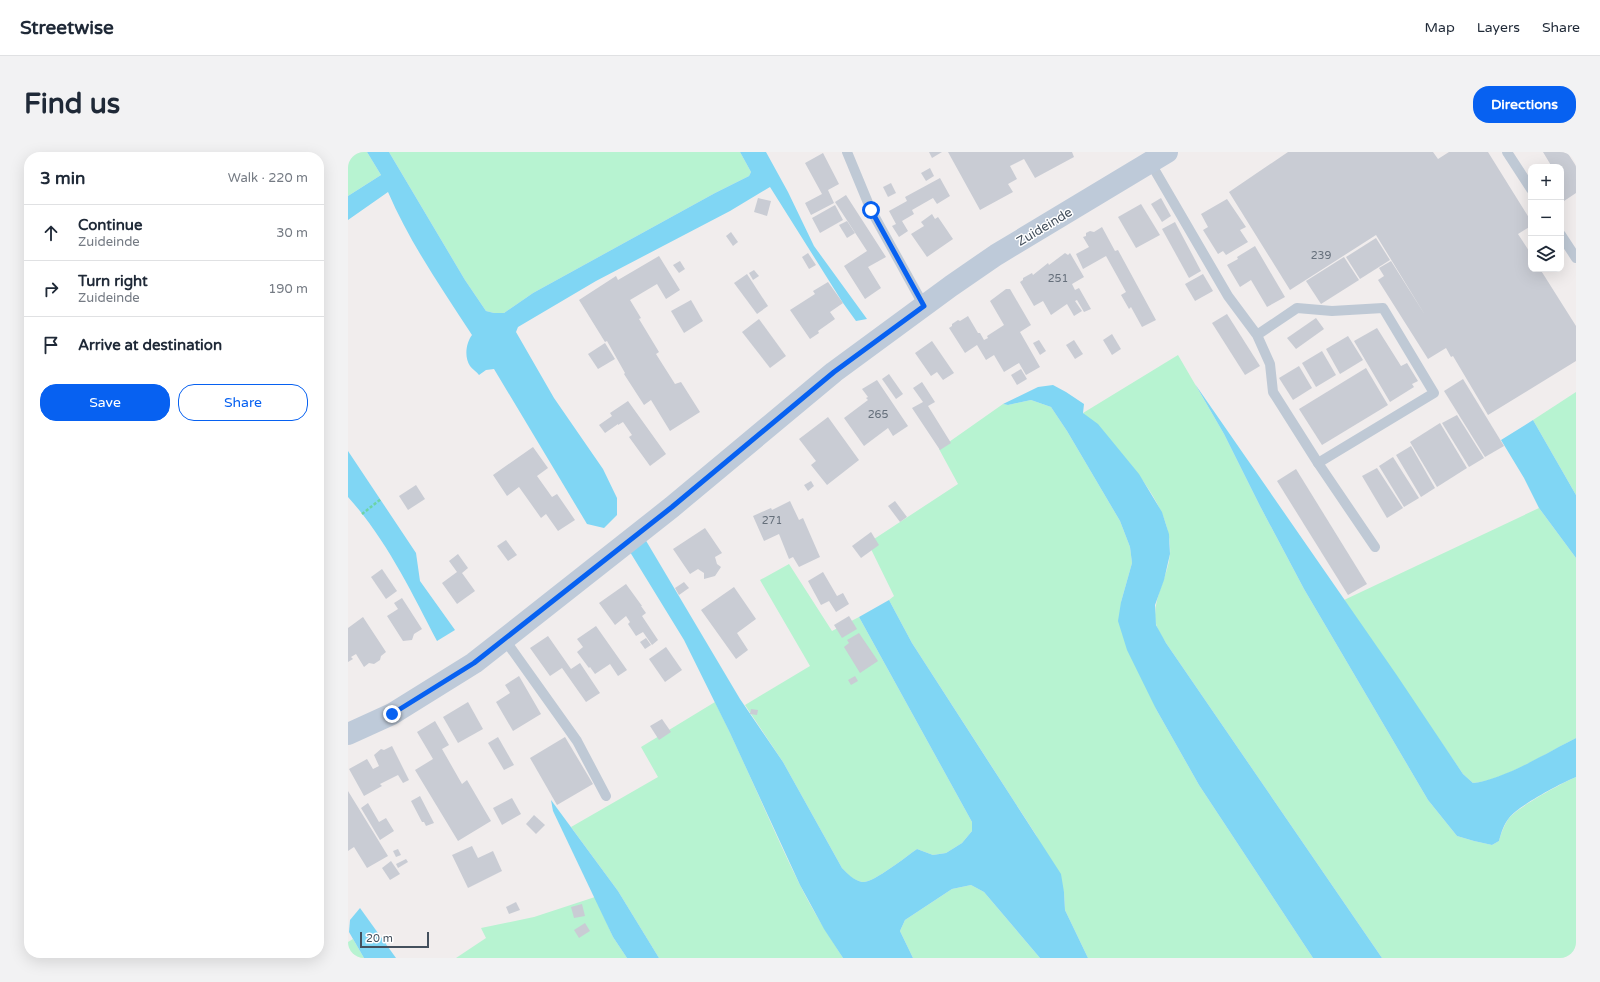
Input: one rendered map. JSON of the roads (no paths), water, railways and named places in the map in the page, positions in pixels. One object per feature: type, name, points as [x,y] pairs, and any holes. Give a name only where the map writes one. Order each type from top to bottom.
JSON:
[{"type":"street","name":"Zuideinde","points":[[348,734],[392,714],[474,663],[672,507],[834,372],[924,306],[996,256],[1158,157]]},
{"type":"lane","points":[[847,152],[871,210],[924,306]]},
{"type":"lane","points":[[1507,152],[1528,184]]},
{"type":"lane","points":[[1158,157],[1228,296],[1257,335],[1270,364],[1273,392],[1318,463],[1375,547]]},
{"type":"lane","points":[[1562,236],[1576,258]]},
{"type":"lane","points":[[1257,335],[1297,308],[1332,311],[1383,308],[1434,393],[1318,463]]},
{"type":"lane","points":[[505,640],[577,741],[606,796]]},
{"type":"water","points":[[367,152],[389,152],[465,280],[486,311],[504,313],[533,293],[715,193],[749,176],[751,172],[740,152],[766,152],[788,192],[814,246],[867,319],[856,321],[843,303],[770,187],[730,211],[596,281],[518,327],[516,332],[554,398],[603,469],[617,498],[617,515],[604,528],[587,524],[494,369],[486,370],[479,375],[470,366],[466,350],[472,335],[416,248],[388,192],[348,220],[348,196],[381,175]]},
{"type":"water","points":[[1195,384],[1396,674],[1463,774],[1473,783],[1498,777],[1525,765],[1576,738],[1576,777],[1560,784],[1521,807],[1509,818],[1499,841],[1492,845],[1457,836],[1428,800],[1304,589],[1224,434]]},
{"type":"water","points":[[1053,385],[1084,404],[1083,413],[1098,424],[1139,474],[1162,512],[1169,534],[1170,554],[1164,580],[1155,605],[1156,625],[1166,643],[1382,958],[1313,958],[1199,785],[1156,709],[1127,650],[1118,621],[1121,602],[1132,563],[1130,547],[1120,521],[1067,431],[1051,407],[1031,400],[1008,405],[1003,404],[1038,387]]},
{"type":"water","points":[[1533,420],[1576,495],[1576,558],[1539,508],[1524,478],[1501,440]]},
{"type":"water","points":[[348,451],[416,553],[420,581],[455,630],[437,641],[386,548],[362,513],[348,497]]},
{"type":"water","points":[[645,539],[740,699],[783,762],[842,868],[853,878],[862,882],[873,879],[917,849],[933,855],[946,853],[962,843],[972,831],[972,822],[859,617],[889,600],[912,643],[1061,874],[1065,910],[1088,958],[1040,958],[984,892],[971,885],[952,889],[905,920],[900,931],[913,958],[843,958],[824,929],[800,885],[730,733],[684,640],[630,552]]},
{"type":"water","points":[[551,800],[618,891],[659,958],[627,958],[613,937],[553,811]]},
{"type":"water","points":[[360,908],[396,958],[364,958],[349,932],[350,920]]}]
